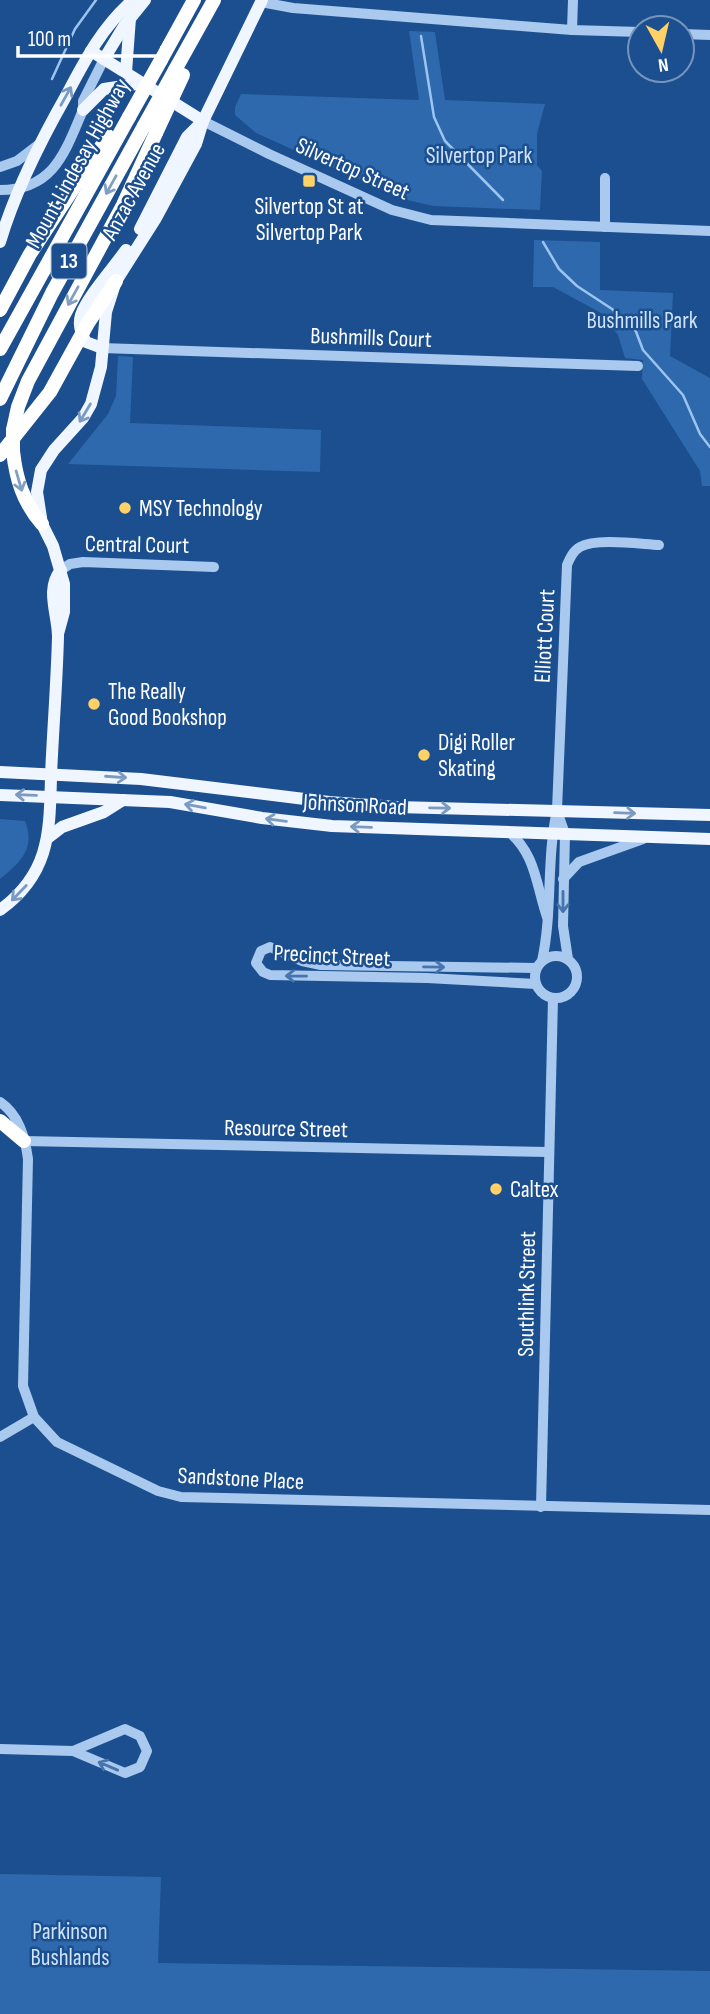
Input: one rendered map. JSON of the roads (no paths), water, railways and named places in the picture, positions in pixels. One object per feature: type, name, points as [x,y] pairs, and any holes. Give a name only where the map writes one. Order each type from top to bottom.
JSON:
[{"type":"highway","name":"Mount Lindesay Highway","points":[[0,349],[194,0]]},
{"type":"highway","name":"Mount Lindesay Highway","points":[[0,399],[52,293],[150,129],[179,72],[187,48],[214,0]]},
{"type":"highway","points":[[0,310],[30,254],[115,125],[129,117]]},
{"type":"highway","points":[[42,524],[29,509],[15,467],[6,453],[18,407],[28,381],[123,205],[150,129]]},
{"type":"highway","points":[[6,453],[50,392],[105,295],[116,281]]},
{"type":"highway","points":[[0,1121],[24,1141]]},
{"type":"main road","name":"Mount Lindesay Highway","points":[[0,242],[19,189],[41,142],[91,51],[110,23],[133,0]]},
{"type":"main road","name":"Mount Lindesay Highway","points":[[104,59],[145,0]]},
{"type":"main road","name":"Anzac Avenue","points":[[61,570],[42,524],[37,492],[41,470],[91,404],[99,381],[106,312],[116,281],[156,218],[191,154],[203,121],[262,1]]},
{"type":"main road","points":[[126,72],[130,18]]},
{"type":"main road","name":"Silvertop Street","points":[[91,51],[203,121]]},
{"type":"main road","points":[[82,110],[104,89],[142,83]]},
{"type":"main road","name":"Anzac Avenue","points":[[82,335],[79,324],[81,313],[143,224],[187,137],[203,121]]},
{"type":"main road","points":[[82,335],[86,342],[102,348]]},
{"type":"main road","name":"Central Court","points":[[51,774],[58,634],[64,612],[61,570]]},
{"type":"main road","name":"Johnson Road","points":[[0,772],[152,780],[397,807],[710,815]]},
{"type":"main road","points":[[0,910],[19,894],[35,873],[49,837],[51,774]]},
{"type":"main road","name":"Johnson Road","points":[[0,794],[170,802],[261,818],[332,825],[710,839]]},
{"type":"main road","points":[[49,837],[62,827],[104,812],[123,800]]},
{"type":"street","points":[[572,30],[573,0]]},
{"type":"street","points":[[262,1],[293,8],[572,30],[626,32]]},
{"type":"street","name":"Mount Lindesay Highway","points":[[19,189],[35,183],[52,170],[65,153],[83,101],[104,59]]},
{"type":"street","name":"Silvertop Street","points":[[203,121],[269,155],[392,210],[412,216],[431,220],[710,231]]},
{"type":"street","points":[[0,167],[17,161],[41,142]]},
{"type":"street","points":[[605,178],[605,227]]},
{"type":"street","points":[[0,190],[19,189]]},
{"type":"street","name":"Bushmills Court","points":[[102,348],[638,366]]},
{"type":"street","name":"Elliott Court","points":[[559,834],[557,810],[567,565],[572,554],[581,547],[594,543],[659,545]]},
{"type":"street","name":"Central Court","points":[[61,570],[70,564],[83,562],[214,566]]},
{"type":"street","points":[[508,831],[519,840],[532,861],[549,924]]},
{"type":"street","points":[[559,834],[563,926],[568,959],[578,973],[576,985],[567,995],[553,998],[543,994],[536,984],[549,924],[559,834]]},
{"type":"street","points":[[563,879],[586,858],[650,836]]},
{"type":"street","name":"Precinct Street","points":[[536,984],[270,975],[263,972],[256,963],[261,951],[270,947],[302,961],[321,965],[487,967],[539,964]]},
{"type":"street","points":[[539,964],[555,955],[568,959]]},
{"type":"street","points":[[486,981],[487,967]]},
{"type":"street","name":"Southlink Street","points":[[541,1507],[553,998]]},
{"type":"street","name":"Sandstone Place","points":[[0,1102],[19,1123],[27,1159],[23,1386],[34,1418],[57,1442],[158,1491],[181,1497],[710,1510]]},
{"type":"street","name":"Resource Street","points":[[24,1141],[548,1152]]},
{"type":"street","points":[[0,1437],[34,1418]]},
{"type":"street","points":[[0,1749],[73,1751],[125,1773],[140,1767],[147,1751],[140,1736],[125,1729],[73,1751]]},
{"type":"waterway","points":[[52,79],[75,29],[96,0]]},
{"type":"waterway","points":[[421,36],[434,117],[445,141],[503,200]]},
{"type":"waterway","points":[[543,242],[559,269],[577,286],[612,309],[635,329],[643,350],[683,395],[700,434],[710,447]]},
{"type":"place","name":"Silvertop St at Silvertop Park","points":[[309,181]]},
{"type":"place","name":"MSY Technology","points":[[125,508]]},
{"type":"place","name":"The Really Good Bookshop","points":[[94,704]]},
{"type":"place","name":"Digi Roller Skating","points":[[424,755]]},
{"type":"place","name":"Caltex","points":[[496,1189]]},
{"type":"park label","name":"Silvertop Park","points":[[479,155]]},
{"type":"park label","name":"Bushmills Park","points":[[642,320]]},
{"type":"park label","name":"Parkinson Bushlands","points":[[70,1944]]}]
